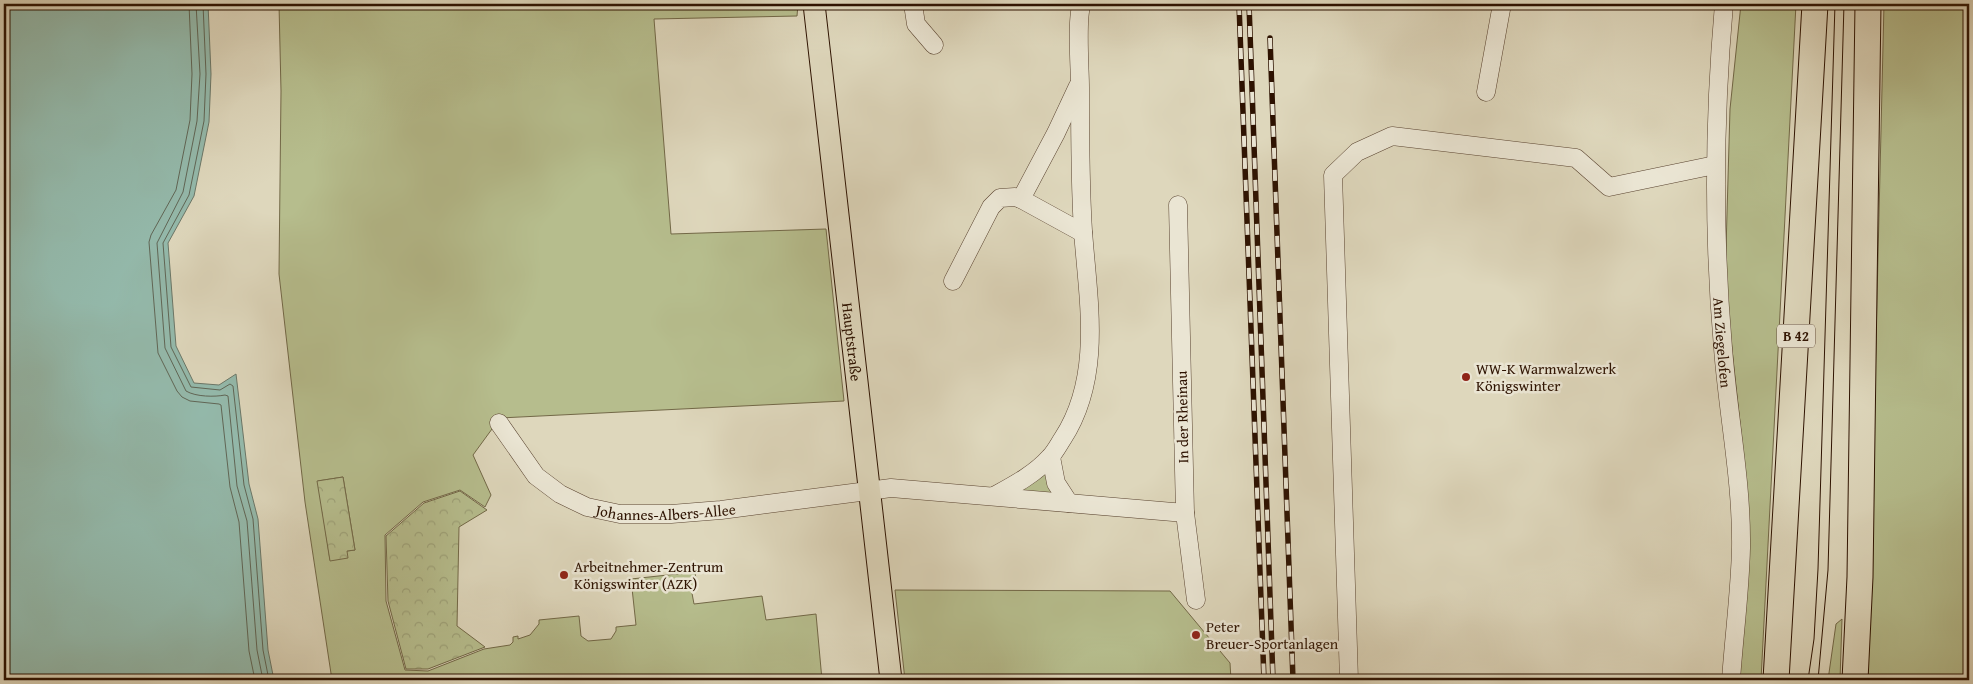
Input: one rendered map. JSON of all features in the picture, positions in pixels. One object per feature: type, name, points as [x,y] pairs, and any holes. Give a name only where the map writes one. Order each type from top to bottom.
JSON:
[{"type":"highway","name":"B 42","points":[[1776,674],[1815,4]]},
{"type":"highway","points":[[1855,680],[1860,577],[1868,4]]},
{"type":"main road","name":"Hauptstraße","points":[[814,4],[891,680]]},
{"type":"street","points":[[913,4],[916,24],[934,44]]},
{"type":"street","points":[[994,496],[1024,479],[1051,457],[1070,427],[1082,396],[1090,356],[1087,260],[1083,232],[1079,33],[1082,4]]},
{"type":"street","points":[[1486,92],[1502,4]]},
{"type":"street","name":"Am Ziegelofen","points":[[1724,4],[1715,165],[1716,268],[1738,492],[1740,548],[1731,680]]},
{"type":"street","points":[[1021,199],[1056,133],[1080,82]]},
{"type":"street","points":[[1349,680],[1333,175],[1357,152],[1392,136],[1576,158],[1609,187],[1715,165]]},
{"type":"street","points":[[953,281],[991,207],[1000,198],[1015,197],[1021,199],[1083,232]]},
{"type":"street","name":"In der Rheinau","points":[[1178,205],[1185,513],[1196,600]]},
{"type":"street","name":"Johannes-Albers-Allee","points":[[499,423],[536,476],[560,494],[587,507],[620,514],[671,514],[721,510],[868,490]]},
{"type":"street","points":[[1051,457],[1056,483],[1069,503]]},
{"type":"street","points":[[868,490],[891,488],[1185,513]]},
{"type":"green space","points":[[279,4],[798,4],[797,16],[654,19],[671,234],[826,229],[844,401],[500,418],[473,455],[491,495],[485,507],[460,490],[423,502],[385,535],[386,601],[405,670],[428,671],[484,649],[510,645],[513,642],[513,637],[518,636],[518,639],[530,635],[539,624],[539,620],[579,616],[581,636],[588,641],[611,639],[616,631],[616,627],[636,625],[631,579],[695,572],[697,587],[691,588],[694,604],[762,596],[766,620],[816,614],[822,680],[332,680],[305,502],[279,274],[281,91]],"holes":[[[343,477],[355,550],[347,551],[330,560],[318,481]]]},
{"type":"green space","points":[[1741,4],[1796,4],[1761,680],[1739,679],[1747,488],[1725,284],[1730,109]]},
{"type":"green space","points":[[1884,4],[1969,4],[1969,680],[1868,680]]},
{"type":"green space","points":[[1045,470],[1057,498],[1016,492]]},
{"type":"green space","points":[[343,477],[355,550],[347,551],[348,558],[330,561],[317,481]]},
{"type":"green space","points":[[460,491],[487,510],[459,527],[457,626],[485,647],[428,669],[406,669],[388,601],[386,536],[424,503]]},
{"type":"green space","points":[[895,590],[1170,591],[1230,663],[1231,680],[905,680]]},
{"type":"green space","points":[[1842,619],[1840,680],[1828,680],[1836,624]]},
{"type":"water","points":[[4,4],[208,4],[211,74],[209,122],[194,196],[168,243],[176,346],[194,383],[219,385],[236,374],[249,484],[258,519],[268,650],[274,680],[4,680]]},
{"type":"tram line","points":[[1808,680],[1814,639],[1818,569],[1835,4]]},
{"type":"tram line","points":[[1818,680],[1828,570],[1844,4]]},
{"type":"railway","points":[[1239,4],[1264,680]]},
{"type":"railway","points":[[1249,4],[1273,680]]},
{"type":"railway","points":[[1270,38],[1293,680]]},
{"type":"place","name":"WW-K Warmwalzwerk Königswinter","points":[[1466,377]]},
{"type":"place","name":"Arbeitnehmer-Zentrum Königswinter (AZK)","points":[[564,575]]},
{"type":"place","name":"Peter Breuer-Sportanlagen","points":[[1196,635]]}]
